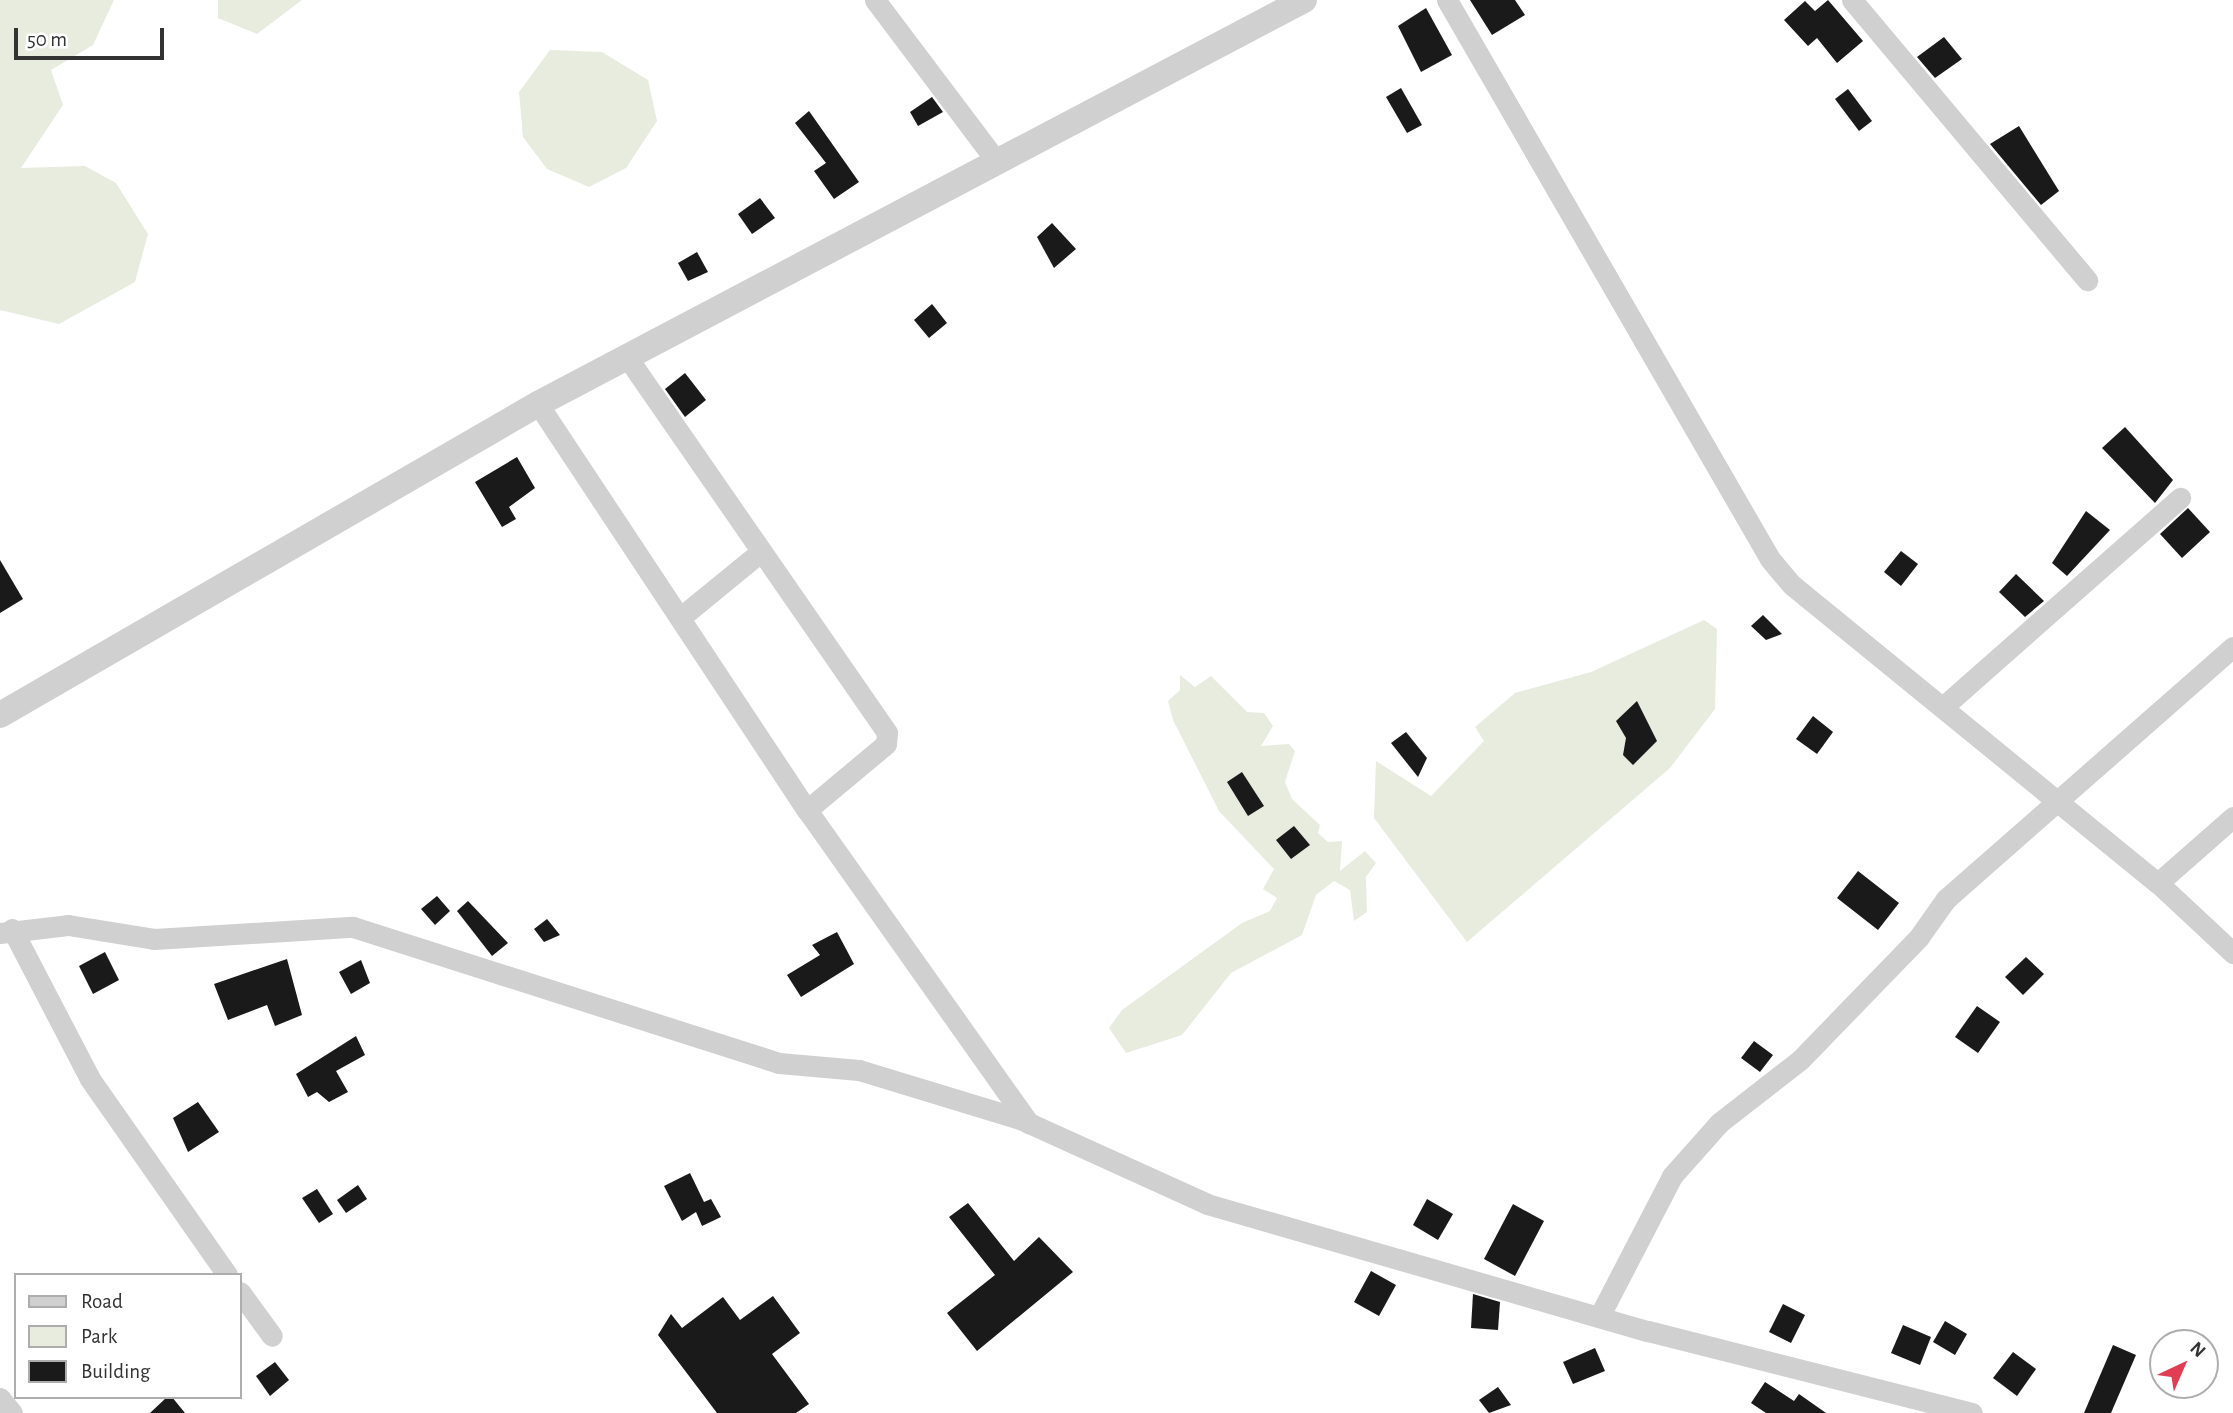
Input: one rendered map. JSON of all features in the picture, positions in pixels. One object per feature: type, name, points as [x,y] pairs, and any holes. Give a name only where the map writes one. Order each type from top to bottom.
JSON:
[{"type":"street","points":[[875,0],[997,162]]},
{"type":"street","points":[[0,715],[538,404],[1304,0]]},
{"type":"street","points":[[1447,0],[1770,559],[1792,585],[1944,706],[2158,883],[2233,953]]},
{"type":"street","points":[[1852,0],[2087,280]]},
{"type":"street","points":[[626,357],[758,554],[888,736],[807,810]]},
{"type":"street","points":[[538,404],[807,810],[1029,1123]]},
{"type":"street","points":[[1944,706],[2180,498]]},
{"type":"street","points":[[681,617],[758,554]]},
{"type":"street","points":[[1599,1317],[1672,1176],[1719,1123],[1800,1060],[1919,937],[1946,899],[2232,649]]},
{"type":"street","points":[[2158,883],[2233,817]]},
{"type":"street","points":[[226,1273],[90,1079],[6,931],[68,925],[154,939],[353,927],[779,1063],[859,1070],[1029,1123],[1207,1204],[1599,1317],[1972,1413]]},
{"type":"street","points":[[242,1295],[272,1336]]},
{"type":"street","points":[[0,1398],[12,1413]]},
{"type":"green space","points":[[0,0],[114,0],[93,45],[51,70],[63,105],[21,168],[85,166],[116,183],[148,234],[135,282],[59,324],[0,310]]},
{"type":"green space","points":[[218,0],[302,0],[257,34],[218,18]]},
{"type":"green space","points":[[550,50],[602,52],[648,80],[657,121],[626,168],[589,187],[547,169],[523,137],[519,92]]},
{"type":"green space","points":[[1704,620],[1717,629],[1715,709],[1670,768],[1467,942],[1374,818],[1376,761],[1431,796],[1484,741],[1475,727],[1515,693],[1591,672]]},
{"type":"green space","points":[[1180,675],[1195,687],[1211,676],[1247,712],[1264,713],[1273,726],[1261,746],[1289,744],[1295,751],[1285,782],[1292,799],[1320,825],[1318,833],[1328,842],[1342,841],[1340,871],[1365,851],[1376,863],[1366,877],[1367,912],[1354,921],[1350,890],[1334,881],[1316,895],[1302,935],[1231,973],[1182,1035],[1126,1053],[1109,1028],[1122,1010],[1242,923],[1270,911],[1277,898],[1263,889],[1274,869],[1219,811],[1173,720],[1168,701],[1180,690]]},
{"type":"building","points":[[1470,0],[1515,0],[1525,15],[1492,35]]},
{"type":"building","points":[[1828,0],[1863,41],[1837,63],[1817,38],[1808,46],[1784,20],[1805,1],[1815,11]]},
{"type":"building","points":[[1426,8],[1452,55],[1421,72],[1398,26]]},
{"type":"building","points":[[1944,37],[1962,59],[1935,78],[1917,57]]},
{"type":"building","points":[[1401,88],[1422,125],[1407,133],[1386,97]]},
{"type":"building","points":[[1848,89],[1872,121],[1859,131],[1835,99]]},
{"type":"building","points":[[932,97],[943,112],[918,126],[910,112]]},
{"type":"building","points":[[809,111],[859,182],[834,199],[814,171],[826,163],[795,123]]},
{"type":"building","points":[[2019,126],[2059,191],[2041,205],[1990,144]]},
{"type":"building","points":[[760,198],[775,218],[752,234],[738,214]]},
{"type":"building","points":[[1052,223],[1076,249],[1054,268],[1037,237]]},
{"type":"building","points":[[697,252],[708,272],[688,281],[678,263]]},
{"type":"building","points":[[932,304],[947,323],[929,338],[914,320]]},
{"type":"building","points":[[685,373],[706,400],[685,417],[665,389]]},
{"type":"building","points":[[2125,427],[2173,480],[2155,503],[2102,448]]},
{"type":"building","points":[[517,457],[535,488],[509,507],[516,519],[502,527],[475,482]]},
{"type":"building","points":[[2188,508],[2210,532],[2182,558],[2160,534]]},
{"type":"building","points":[[2086,511],[2110,530],[2067,576],[2052,563]]},
{"type":"building","points":[[1901,551],[1918,564],[1901,586],[1884,572]]},
{"type":"building","points":[[0,560],[23,599],[0,613]]},
{"type":"building","points":[[2016,574],[2044,601],[2025,617],[1999,592]]},
{"type":"building","points":[[1763,615],[1782,634],[1766,640],[1751,626]]},
{"type":"building","points":[[1637,701],[1657,741],[1633,765],[1623,755],[1626,738],[1616,721]]},
{"type":"building","points":[[1813,716],[1833,732],[1817,754],[1796,739]]},
{"type":"building","points":[[1406,732],[1427,758],[1418,777],[1391,743]]},
{"type":"building","points":[[1242,772],[1264,806],[1248,816],[1227,782]]},
{"type":"building","points":[[1294,826],[1310,845],[1291,859],[1276,840]]},
{"type":"building","points":[[1858,871],[1899,903],[1878,930],[1837,898]]},
{"type":"building","points":[[437,896],[450,911],[435,925],[421,909]]},
{"type":"building","points":[[468,901],[508,943],[492,956],[457,911]]},
{"type":"building","points":[[547,919],[560,935],[544,942],[534,929]]},
{"type":"building","points":[[837,932],[854,964],[801,997],[787,975],[820,955],[812,945]]},
{"type":"building","points":[[105,952],[119,980],[93,994],[79,966]]},
{"type":"building","points":[[2026,957],[2044,974],[2023,995],[2005,977]]},
{"type":"building","points":[[287,959],[302,1015],[275,1026],[267,1005],[228,1020],[214,984]]},
{"type":"building","points":[[361,960],[370,983],[351,994],[339,972]]},
{"type":"building","points":[[1977,1006],[2000,1022],[1978,1053],[1955,1037]]},
{"type":"building","points":[[356,1036],[365,1055],[336,1071],[348,1092],[329,1102],[317,1092],[308,1097],[296,1074]]},
{"type":"building","points":[[1754,1041],[1773,1055],[1760,1072],[1741,1058]]},
{"type":"building","points":[[198,1102],[219,1132],[188,1152],[173,1118]]},
{"type":"building","points":[[690,1173],[704,1202],[711,1199],[721,1217],[702,1226],[696,1212],[682,1221],[664,1186]]},
{"type":"building","points":[[358,1185],[367,1199],[346,1213],[337,1200]]},
{"type":"building","points":[[317,1189],[333,1214],[319,1223],[302,1198]]},
{"type":"building","points":[[1427,1199],[1453,1214],[1438,1240],[1413,1225]]},
{"type":"building","points":[[968,1203],[1014,1261],[1039,1237],[1073,1272],[977,1351],[947,1313],[995,1275],[949,1217]]},
{"type":"building","points":[[1513,1204],[1544,1221],[1515,1276],[1484,1259]]},
{"type":"building","points":[[1371,1271],[1396,1285],[1379,1316],[1354,1302]]},
{"type":"building","points":[[1473,1294],[1500,1302],[1498,1330],[1471,1328]]},
{"type":"building","points":[[773,1296],[800,1333],[772,1354],[809,1404],[796,1413],[717,1413],[658,1335],[671,1314],[682,1328],[723,1297],[740,1320]]},
{"type":"building","points":[[1783,1304],[1805,1315],[1791,1343],[1769,1332]]},
{"type":"building","points":[[1945,1321],[1967,1334],[1955,1355],[1933,1342]]},
{"type":"building","points":[[1903,1325],[1931,1337],[1920,1365],[1891,1353]]},
{"type":"building","points":[[2113,1345],[2136,1355],[2111,1413],[2084,1413]]},
{"type":"building","points":[[1595,1348],[1605,1371],[1573,1384],[1563,1362]]},
{"type":"building","points":[[2013,1352],[2036,1369],[2017,1396],[1993,1378]]},
{"type":"building","points":[[275,1362],[289,1380],[270,1396],[256,1376]]},
{"type":"building","points":[[1765,1382],[1794,1401],[1799,1394],[1826,1413],[1766,1413],[1751,1403]]},
{"type":"building","points":[[1498,1387],[1511,1405],[1489,1413],[1479,1400]]},
{"type":"building","points":[[165,1399],[174,1399],[185,1413],[150,1413]]}]
